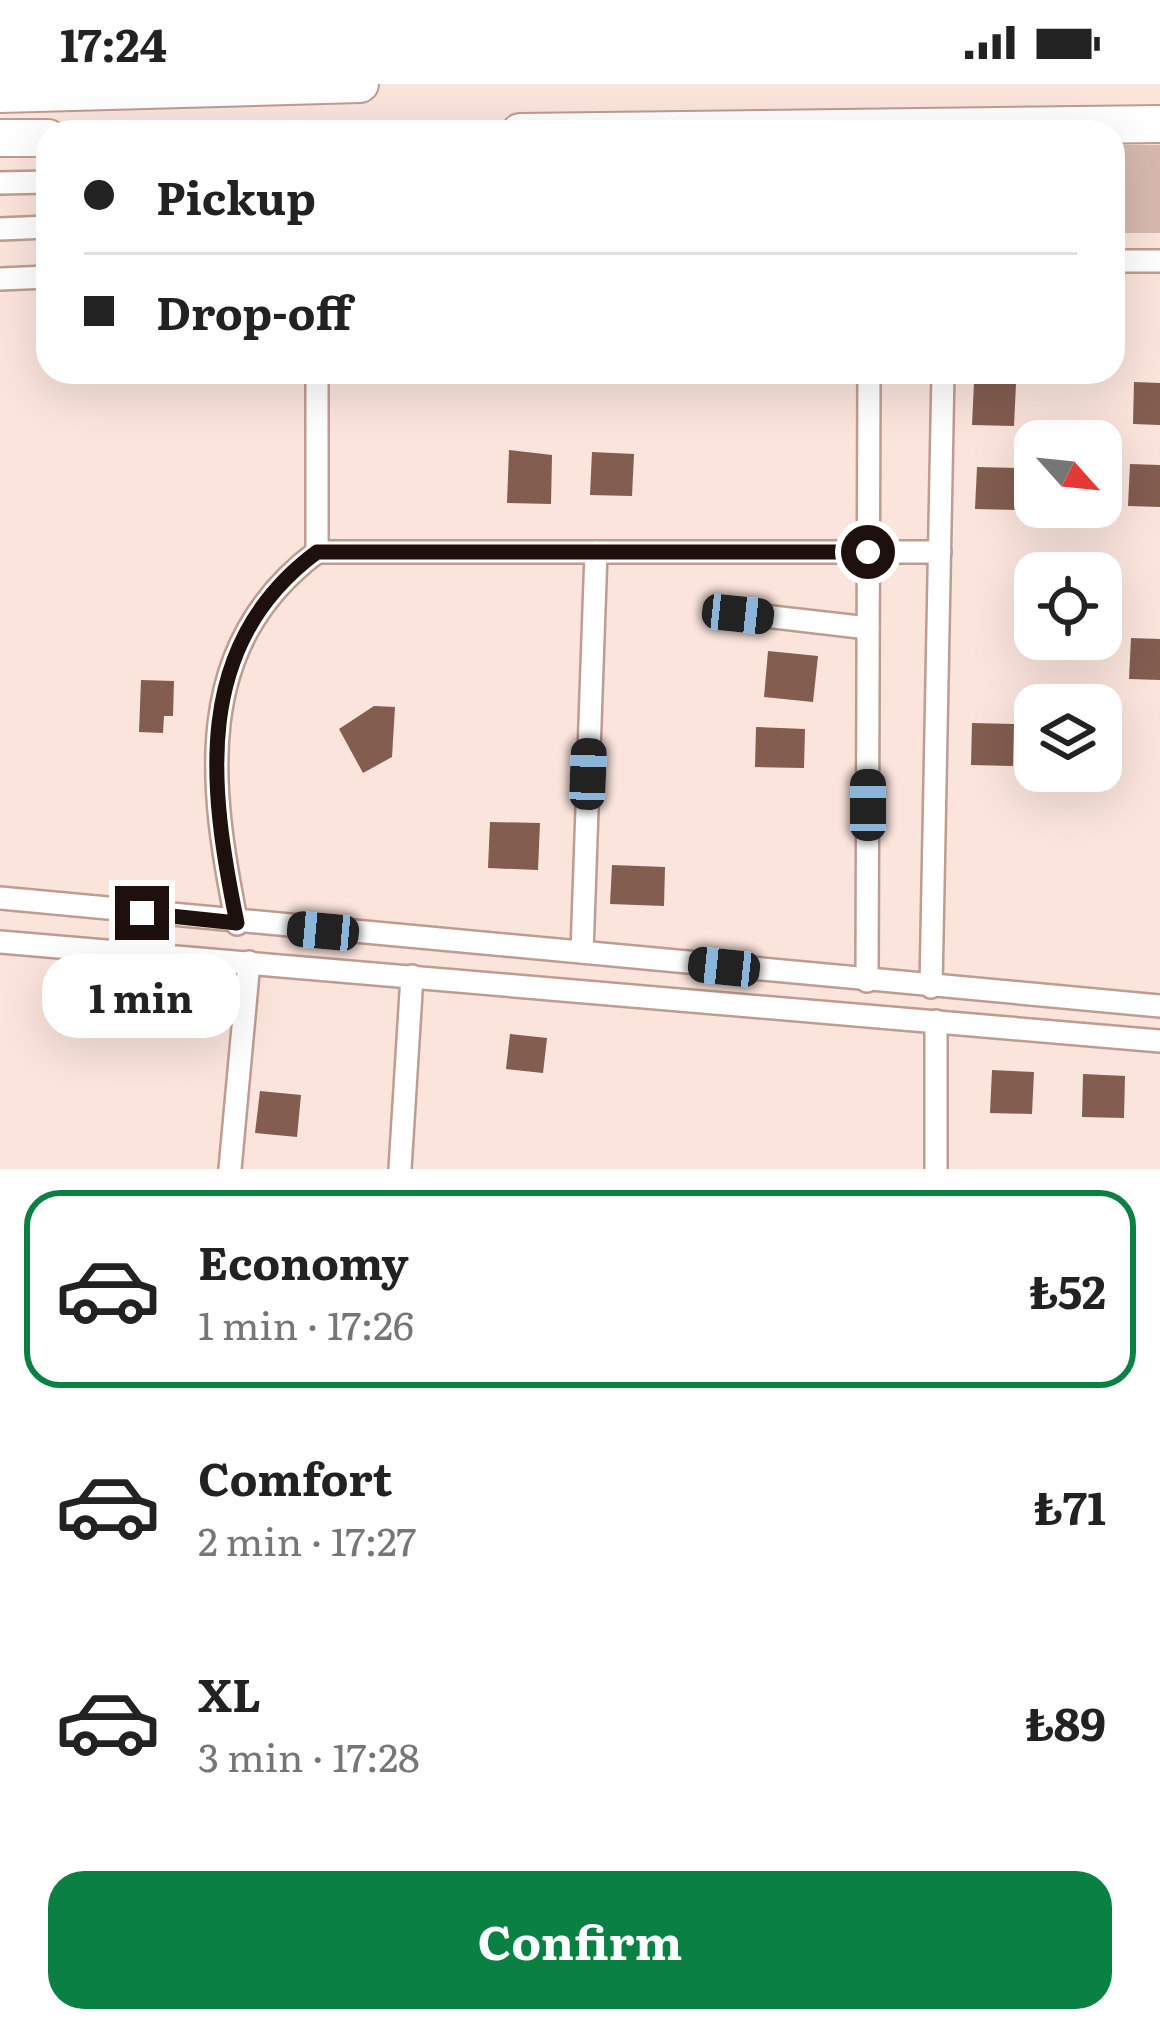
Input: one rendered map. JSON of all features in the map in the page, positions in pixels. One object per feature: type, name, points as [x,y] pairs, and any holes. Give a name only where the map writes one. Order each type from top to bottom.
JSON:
[{"type":"highway","points":[[0,94],[360,84]]},
{"type":"highway","points":[[1125,125],[1160,124]]},
{"type":"highway","points":[[0,138],[36,138]]},
{"type":"street","points":[[0,183],[36,182]]},
{"type":"street","points":[[0,229],[36,228]]},
{"type":"street","points":[[1125,261],[1160,261]]},
{"type":"street","points":[[0,279],[36,278]]},
{"type":"street","points":[[317,384],[317,552]]},
{"type":"street","points":[[867,981],[868,384]]},
{"type":"street","points":[[932,987],[943,384]]},
{"type":"street","points":[[237,923],[219,814],[222,693],[238,643],[263,602],[317,552],[940,552]]},
{"type":"street","points":[[581,952],[596,552]]},
{"type":"street","points":[[738,614],[868,628]]},
{"type":"street","points":[[0,898],[1160,1006]]},
{"type":"street","points":[[0,942],[1160,1040]]},
{"type":"street","points":[[230,1169],[249,962]]},
{"type":"street","points":[[400,1169],[412,976]]},
{"type":"street","points":[[936,1021],[936,1169]]},
{"type":"shaded area","points":[[1125,145],[1160,145],[1160,233],[1125,233]]},
{"type":"building","points":[[1134,382],[1160,383],[1160,425],[1133,424]]},
{"type":"building","points":[[974,384],[1016,384],[1014,426],[972,425]]},
{"type":"building","points":[[509,450],[552,455],[551,504],[507,503]]},
{"type":"building","points":[[592,452],[634,454],[632,496],[590,495]]},
{"type":"building","points":[[1130,464],[1160,465],[1160,507],[1128,506]]},
{"type":"building","points":[[977,467],[1014,468],[1014,510],[975,509]]},
{"type":"building","points":[[1131,638],[1160,639],[1160,680],[1129,679]]},
{"type":"building","points":[[768,651],[818,656],[813,702],[764,697]]},
{"type":"building","points":[[141,680],[174,681],[173,716],[164,716],[163,733],[139,732]]},
{"type":"building","points":[[374,706],[395,707],[392,757],[363,773],[339,729]]},
{"type":"building","points":[[972,723],[1014,724],[1013,766],[971,765]]},
{"type":"building","points":[[756,727],[805,729],[804,768],[755,767]]},
{"type":"building","points":[[490,822],[540,823],[538,870],[488,868]]},
{"type":"building","points":[[612,865],[665,867],[664,906],[610,904]]},
{"type":"building","points":[[510,1034],[547,1038],[543,1073],[506,1069]]},
{"type":"building","points":[[992,1070],[1034,1072],[1032,1114],[990,1113]]},
{"type":"building","points":[[1083,1074],[1125,1076],[1124,1118],[1082,1117]]},
{"type":"building","points":[[260,1091],[301,1095],[297,1137],[255,1133]]},
{"type":"route","points":[[142,913],[237,923],[219,814],[222,693],[238,643],[263,602],[317,552],[868,552]]}]
